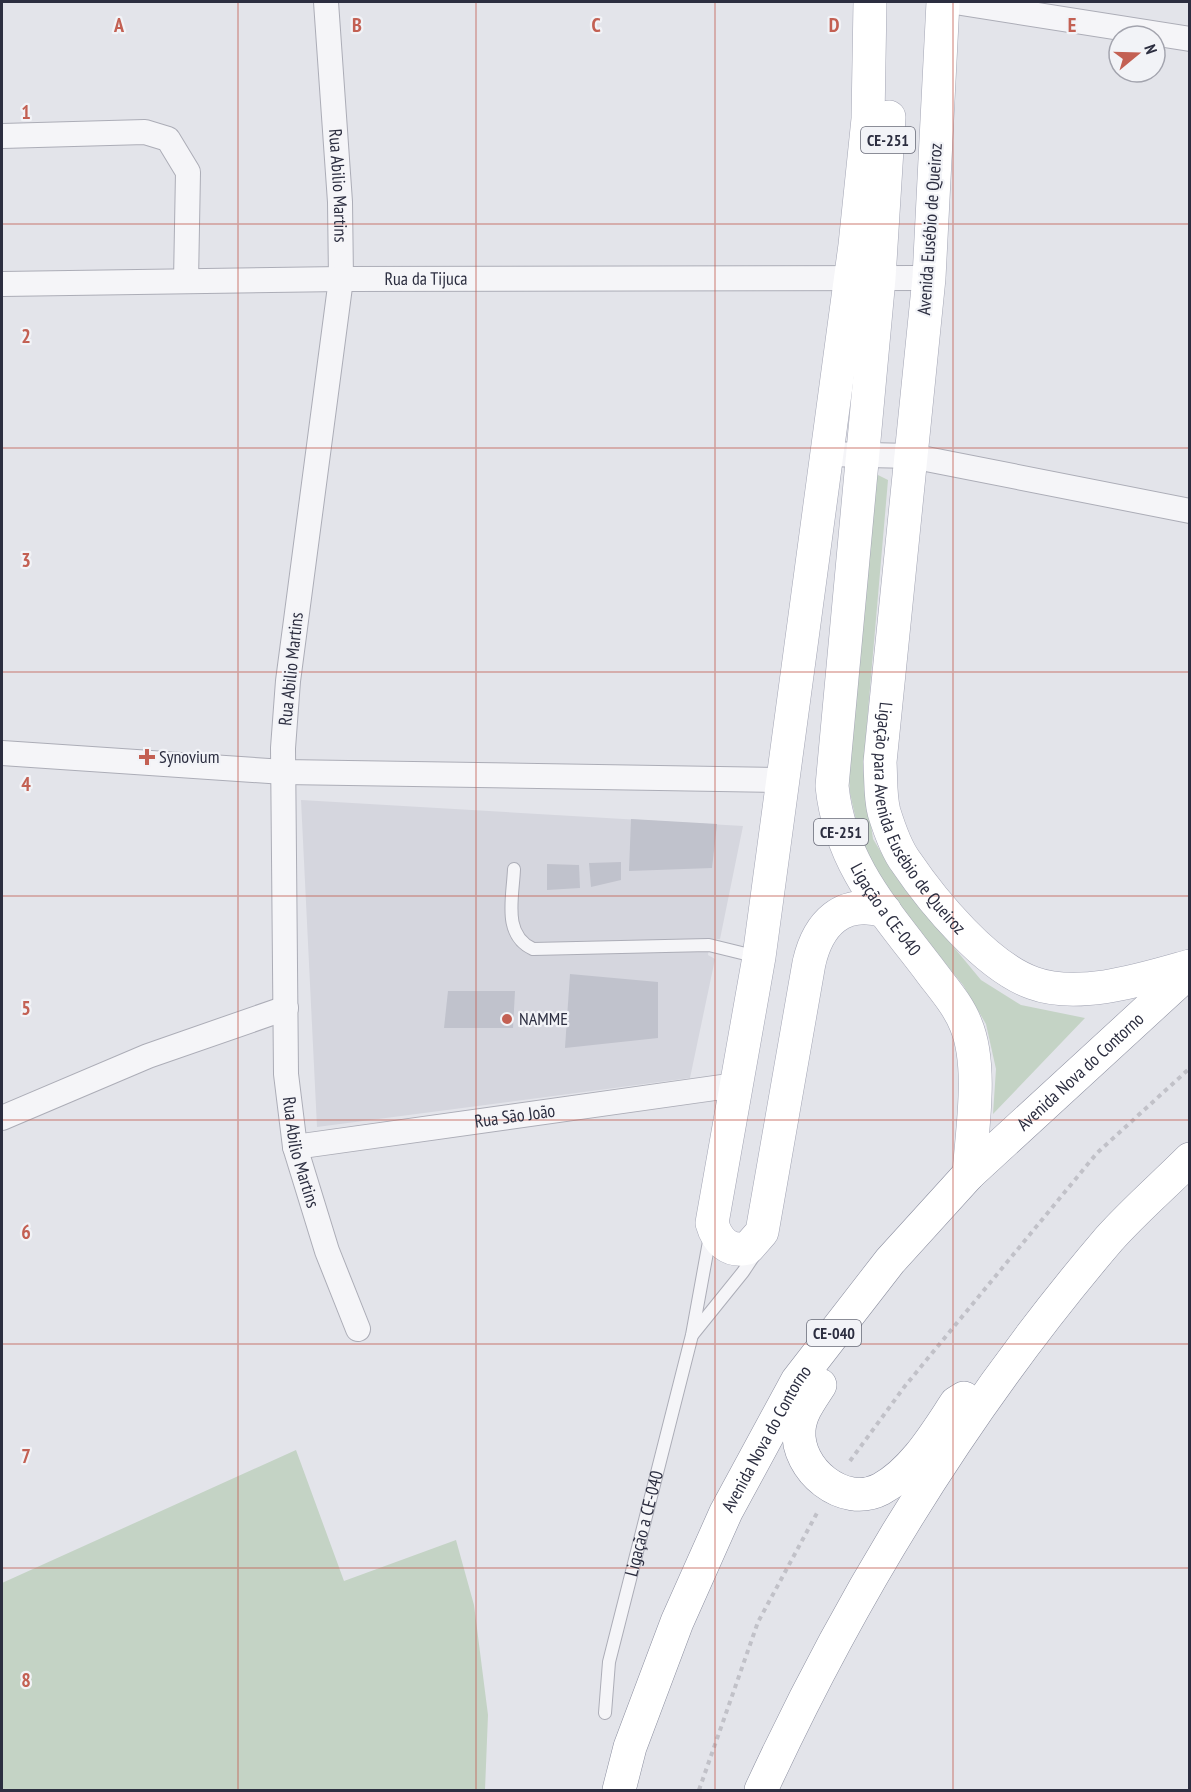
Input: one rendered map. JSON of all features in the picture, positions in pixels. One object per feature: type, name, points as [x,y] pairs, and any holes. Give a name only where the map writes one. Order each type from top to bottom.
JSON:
[{"type":"main road","points":[[870,2],[865,279],[826,454],[759,957],[712,1223],[717,1237],[737,1250],[754,1245],[762,1232],[812,949],[823,927],[837,916],[861,908],[885,911]]},
{"type":"main road","name":"CE-251","points":[[862,453],[865,279],[889,122],[889,20],[886,2]]},
{"type":"main road","name":"Avenida Eusébio de Queiroz","points":[[911,456],[929,278],[944,2]]},
{"type":"main road","name":"Ligação a CE-040","points":[[862,453],[832,786],[834,810],[845,847],[860,876],[955,1004],[966,1024],[973,1045],[974,1088],[969,1174]]},
{"type":"main road","name":"Ligação para Avenida Eusébio de Queiroz","points":[[911,456],[880,762],[884,810],[904,861],[967,937],[1007,970],[1034,984],[1059,988],[1101,987],[1138,981],[1190,966]]},
{"type":"main road","name":"Avenida Nova do Contorno","points":[[619,1791],[630,1747],[677,1622],[726,1512],[797,1381],[890,1262],[969,1174],[1190,972]]},
{"type":"main road","points":[[761,1791],[788,1733],[870,1578],[992,1387],[1110,1238],[1190,1159]]},
{"type":"main road","points":[[890,1262],[879,1293],[803,1410],[799,1429],[799,1447],[808,1466],[830,1487],[849,1493],[878,1491],[902,1475],[956,1403],[992,1387]]},
{"type":"street","name":"Rua Abilio Martins","points":[[326,2],[340,202],[340,279],[288,681],[283,748],[286,1074],[295,1147],[327,1251],[358,1329]]},
{"type":"street","points":[[956,2],[1190,39]]},
{"type":"street","points":[[2,136],[145,132],[168,139],[188,172],[186,281]]},
{"type":"street","name":"Rua da Tijuca","points":[[2,284],[340,279],[929,278]]},
{"type":"street","points":[[826,454],[862,453],[911,456],[1190,511]]},
{"type":"street","points":[[2,753],[284,772],[783,780]]},
{"type":"street","points":[[2,1118],[148,1056],[286,1008]]},
{"type":"street","name":"Rua São João","points":[[295,1147],[736,1085]]},
{"type":"lane","points":[[514,869],[512,926],[516,936],[533,949],[709,945],[759,957]]},
{"type":"lane","name":"Ligação a CE-040","points":[[605,1713],[609,1662],[692,1335],[712,1223]]},
{"type":"lane","name":"Ligação a CE-040","points":[[692,1335],[754,1257],[762,1232]]},
{"type":"shaded area","name":"NAMME","points":[[301,800],[743,826],[720,939],[710,939],[708,955],[715,959],[690,1078],[317,1127]]},
{"type":"green space","points":[[874,473],[888,480],[863,769],[873,839],[898,880],[981,980],[1021,1005],[1085,1018],[993,1114],[996,1069],[986,1024],[963,985],[887,891],[862,848],[850,793],[847,742]]},
{"type":"green space","points":[[296,1450],[344,1581],[456,1540],[474,1605],[488,1715],[485,1790],[2,1790],[2,1583]]},
{"type":"building","points":[[631,819],[717,824],[712,868],[629,871]]},
{"type":"building","points":[[621,862],[621,880],[591,887],[589,863]]},
{"type":"building","points":[[547,864],[579,865],[580,888],[547,890]]},
{"type":"building","points":[[570,974],[658,982],[658,1038],[565,1048]]},
{"type":"building","points":[[448,991],[515,991],[513,1028],[444,1028]]},
{"type":"place","name":"Synovium","points":[[147,757]]},
{"type":"place","name":"NAMME","points":[[507,1019]]}]
